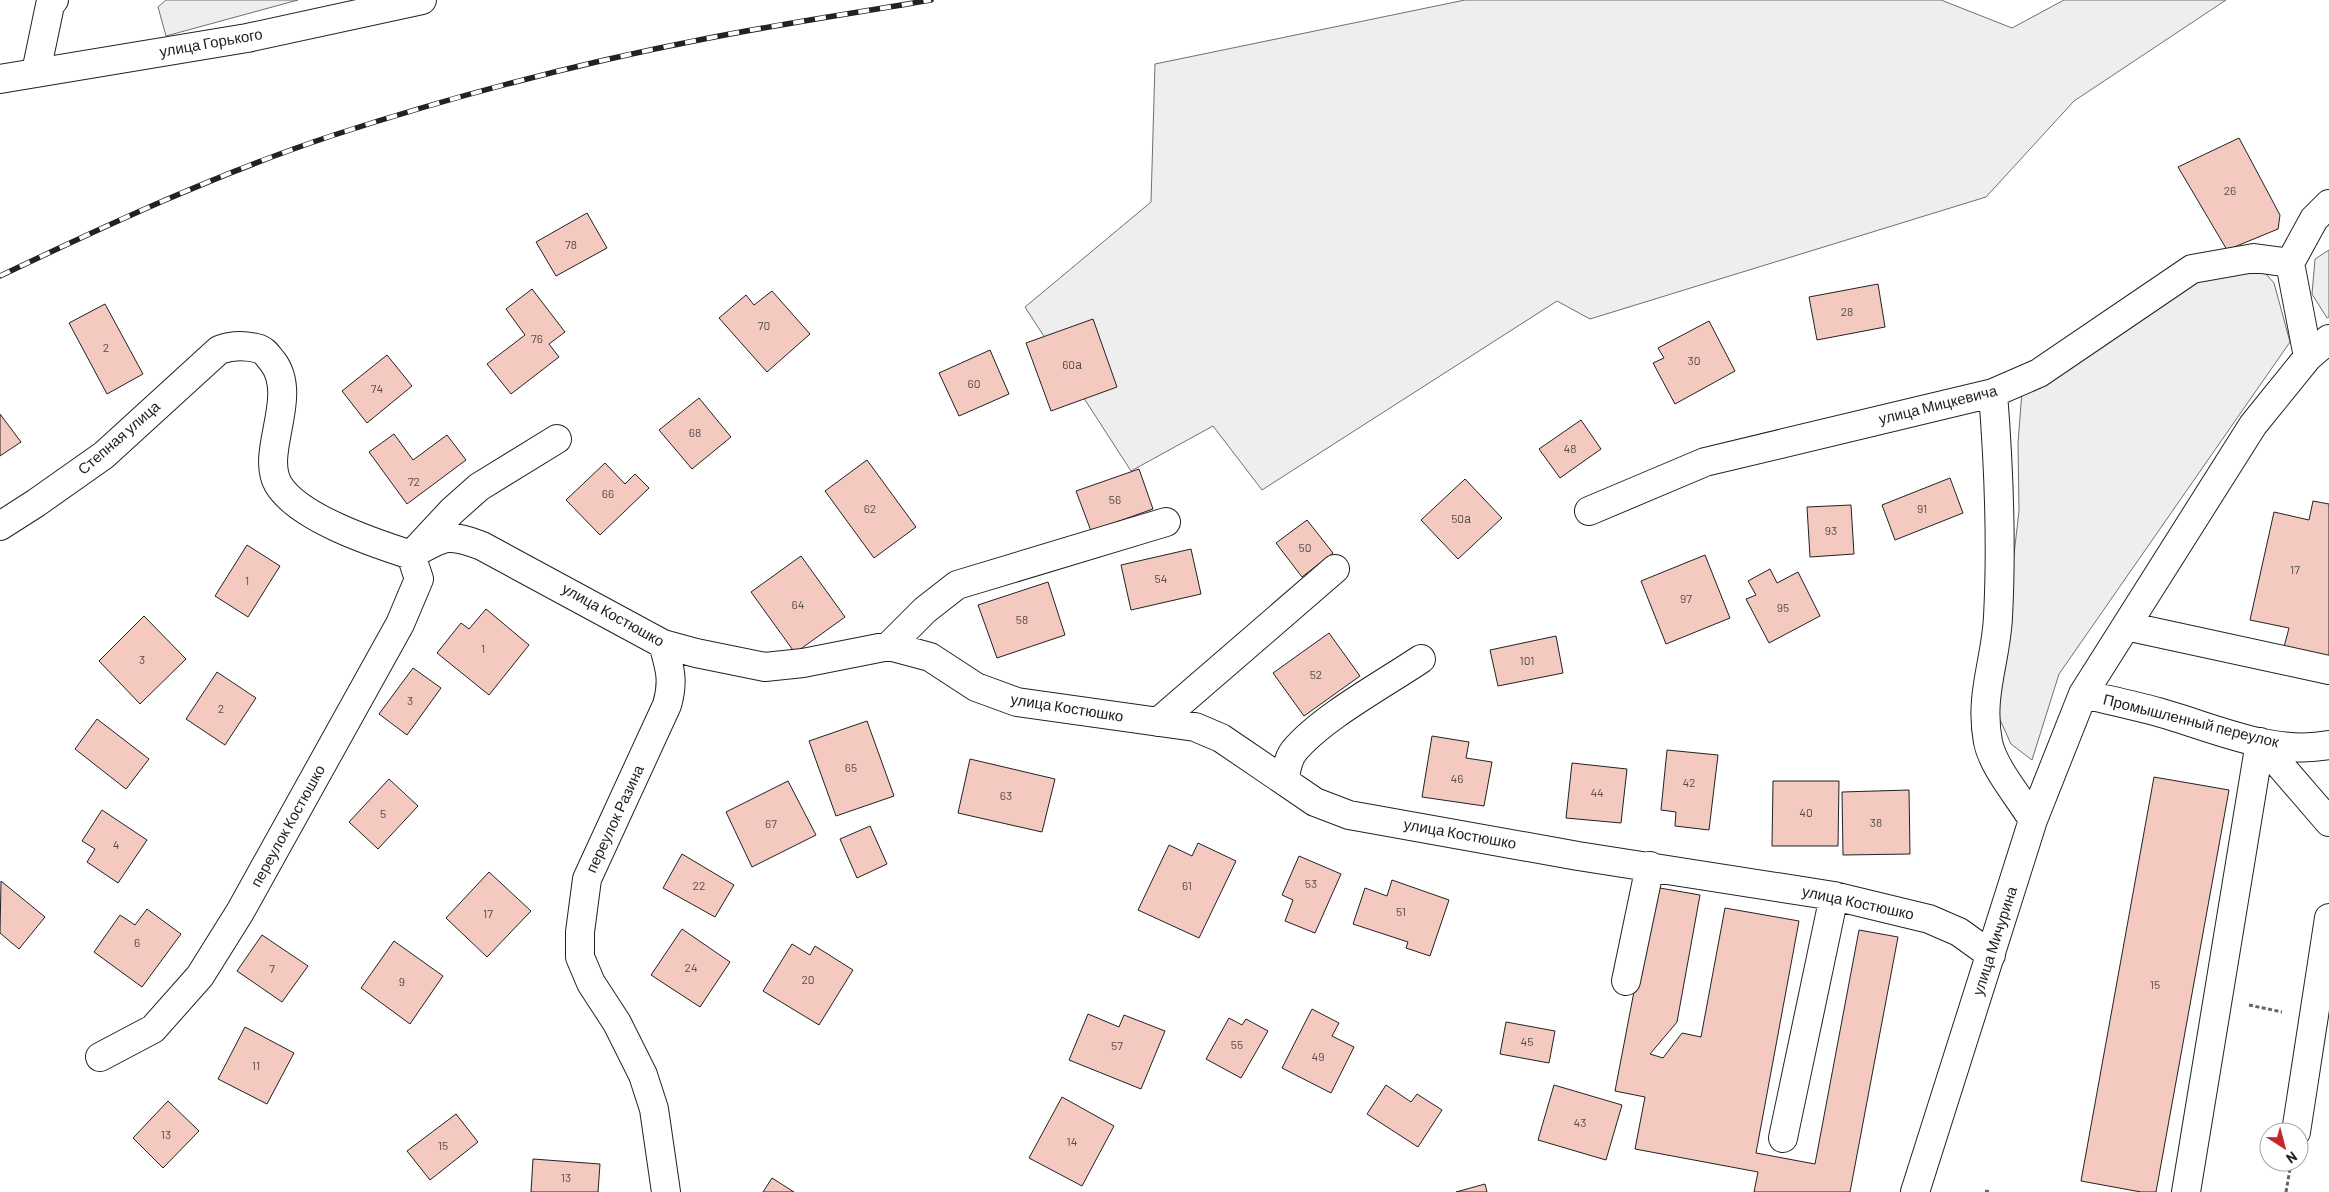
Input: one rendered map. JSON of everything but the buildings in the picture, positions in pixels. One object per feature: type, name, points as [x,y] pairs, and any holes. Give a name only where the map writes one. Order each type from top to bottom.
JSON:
[{"type":"street","points":[[36,72],[50,5],[54,0]]},
{"type":"street","name":"улица Горького","points":[[0,79],[247,38],[422,0]]},
{"type":"street","points":[[2308,357],[2290,263],[2314,219],[2329,204]]},
{"type":"street","name":"улица Мицкевича","points":[[1589,511],[1705,462],[1993,393],[2039,373],[2192,269],[2254,258],[2290,263]]},
{"type":"street","points":[[2083,694],[2253,425],[2308,357],[2329,339]]},
{"type":"street","name":"Степная улица","points":[[0,526],[104,455],[219,350],[230,346],[246,346],[264,350],[279,371],[281,410],[273,469],[278,484],[298,506],[364,540],[411,555]]},
{"type":"street","points":[[1993,393],[2001,498],[1998,620],[1987,679],[1985,719],[1988,744],[2000,772],[2033,820]]},
{"type":"street","points":[[411,555],[452,511],[479,487],[557,439]]},
{"type":"street","points":[[888,646],[924,610],[958,586],[1166,522]]},
{"type":"street","name":"улица Костюшко","points":[[411,555],[438,540],[458,537],[482,546],[664,644],[696,653],[765,667],[803,663],[888,646],[930,657],[976,687],[1017,702],[1195,728],[1221,738],[1315,802],[1349,815],[1578,856],[1834,896],[1929,919],[1959,932],[1991,955]]},
{"type":"street","name":"переулок Костюшко","points":[[100,1057],[153,1029],[200,976],[235,920],[408,606],[419,579],[411,555]]},
{"type":"street","points":[[1158,722],[1335,569]]},
{"type":"street","points":[[2126,626],[2329,670]]},
{"type":"street","name":"переулок Разина","points":[[664,644],[672,675],[667,705],[587,878],[580,932],[580,958],[591,983],[617,1023],[643,1075],[654,1108],[666,1192]]},
{"type":"street","points":[[1285,780],[1287,766],[1293,752],[1310,734],[1421,659]]},
{"type":"street","name":"улица Мичурина","points":[[1915,1192],[2033,820],[2083,694]]},
{"type":"street","name":"Промышленный переулок","points":[[2083,694],[2156,711],[2260,742],[2309,749],[2329,745]]},
{"type":"street","points":[[2260,742],[2329,822]]},
{"type":"street","points":[[2186,1192],[2260,742]]},
{"type":"street","points":[[1626,981],[1650,866]]},
{"type":"street","points":[[1783,1138],[1834,896]]},
{"type":"street","points":[[2298,1122],[2329,918]]},
{"type":"path","points":[[2219,999],[2313,1019]]},
{"type":"path","points":[[2286,1192],[2289,1172]]},
{"type":"path","points":[[1985,1191],[1990,1192]]},
{"type":"shaded area","points":[[166,0],[298,0],[166,36],[158,7]]},
{"type":"shaded area","points":[[1465,0],[1941,0],[2012,28],[2064,0],[2226,0],[2074,101],[1986,197],[1590,319],[1557,301],[1262,490],[1213,426],[1131,471],[1025,307],[1151,202],[1155,64]]},
{"type":"shaded area","points":[[2329,250],[2329,317],[2327,318],[2312,294],[2315,259]]},
{"type":"shaded area","points":[[2259,266],[2274,283],[2290,342],[2059,674],[2032,760],[2011,744],[1996,711],[2019,511],[2018,443],[2022,391],[2198,271]]},
{"type":"railway","points":[[0,276],[123,219],[249,166],[334,135],[425,107],[518,81],[657,48],[760,28],[931,0]]}]
